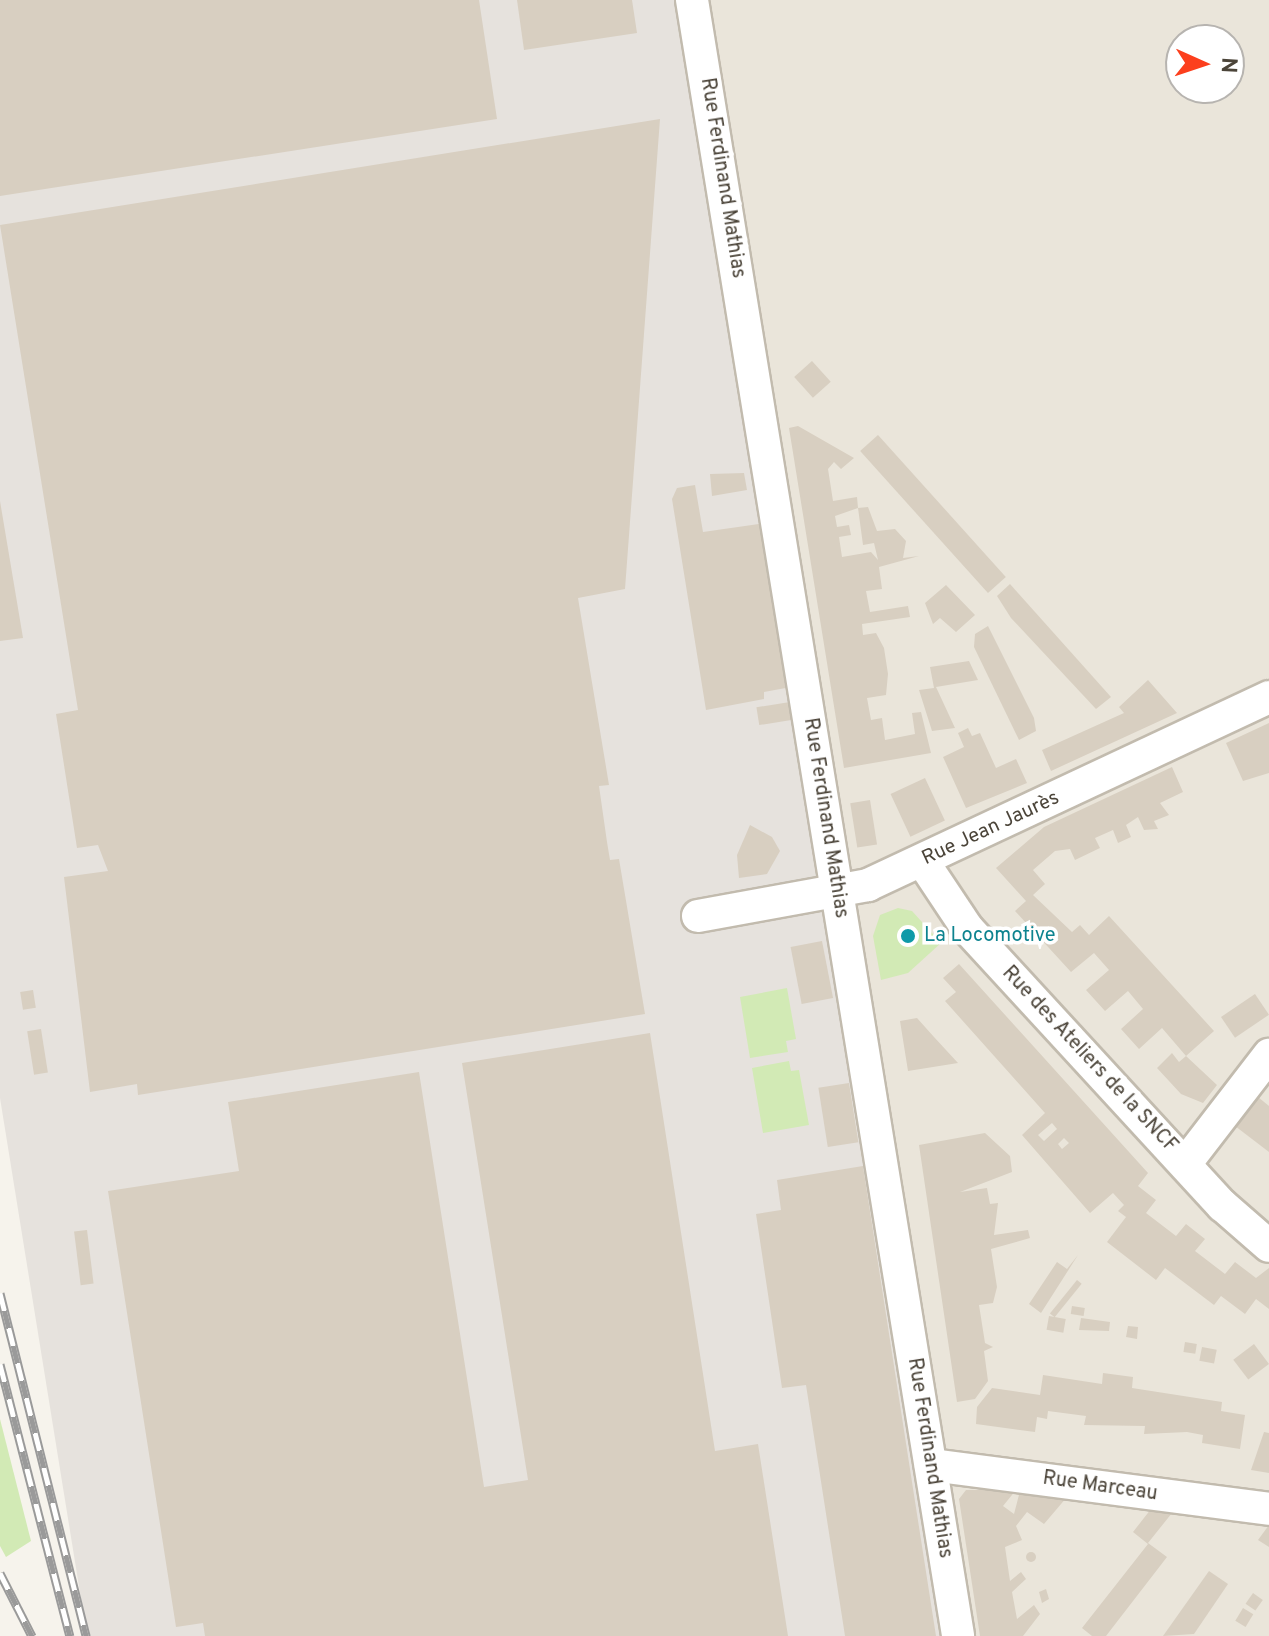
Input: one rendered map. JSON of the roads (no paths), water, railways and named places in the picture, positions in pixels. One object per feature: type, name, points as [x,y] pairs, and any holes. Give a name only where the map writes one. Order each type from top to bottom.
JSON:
[{"type":"street","name":"Rue Ferdinand Mathias","points":[[692,0],[958,1636]]},
{"type":"street","name":"Rue Jean Jaurès","points":[[698,916],[837,893],[923,862],[1269,697]]},
{"type":"street","name":"Rue des Ateliers de la SNCF","points":[[923,862],[967,928],[1185,1164],[1269,1246]]},
{"type":"street","points":[[1185,1164],[1269,1055]]},
{"type":"street","name":"Rue Marceau","points":[[931,1465],[1269,1509]]},
{"type":"railway","points":[[0,1293],[86,1636]]},
{"type":"railway","points":[[0,1364],[70,1636]]},
{"type":"railway","points":[[0,1573],[32,1636]]},
{"type":"place","name":"La Locomotive","points":[[908,936]]}]
